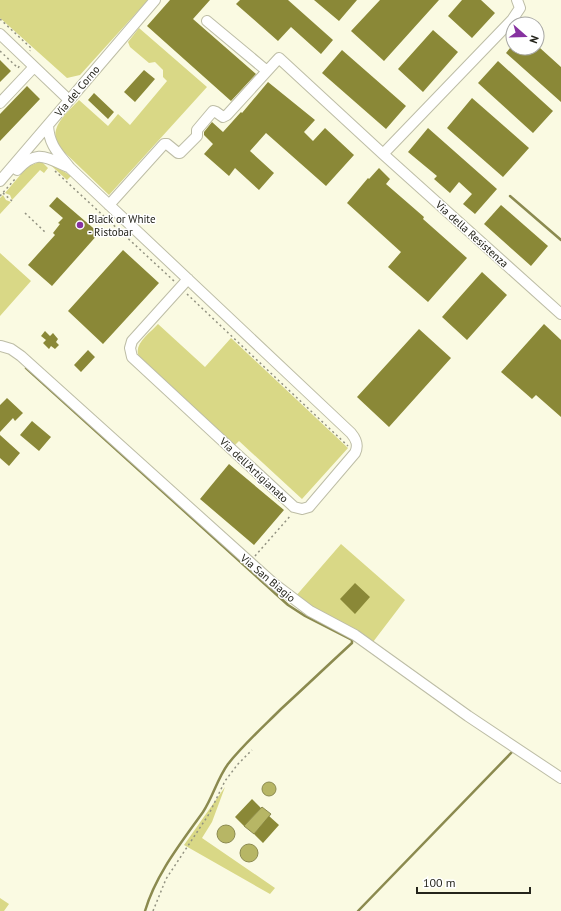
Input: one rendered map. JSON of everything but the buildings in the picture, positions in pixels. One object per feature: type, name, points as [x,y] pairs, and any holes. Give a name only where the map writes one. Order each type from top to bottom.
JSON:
[{"type":"street","name":"Via del Corno","points":[[0,182],[155,0]]},
{"type":"street","points":[[383,154],[512,20],[520,8],[516,0]]},
{"type":"street","points":[[109,205],[164,144],[167,144],[180,153],[197,136],[197,130],[213,111],[223,117],[227,115],[267,71],[207,21]]},
{"type":"street","points":[[0,34],[69,100]]},
{"type":"street","name":"Via della Resistenza","points":[[267,71],[279,58],[561,314]]},
{"type":"street","points":[[0,103],[34,67]]},
{"type":"street","name":"Via dell'Artigianato","points":[[48,125],[48,136],[52,145],[70,168],[351,432],[356,442],[357,449],[355,453],[309,507],[302,509],[294,507],[132,357],[130,348],[132,341],[188,279]]},
{"type":"street","points":[[36,140],[41,149],[47,154],[70,168]]},
{"type":"street","points":[[0,182],[6,182],[27,160],[32,158],[44,157],[70,168]]},
{"type":"street","name":"Via San Biagio","points":[[0,347],[10,349],[21,356],[272,583],[294,600],[355,635],[468,716],[561,778]]},
{"type":"path","points":[[0,19],[30,47]]},
{"type":"path","points":[[0,51],[18,68],[24,64]]},
{"type":"path","points":[[52,168],[350,448]]},
{"type":"path","points":[[0,196],[18,175]]},
{"type":"path","points":[[3,193],[12,201]]},
{"type":"path","points":[[25,213],[45,232]]},
{"type":"path","points":[[249,562],[297,508]]},
{"type":"path","points":[[153,911],[166,879],[209,814],[225,781],[238,764],[252,750]]},
{"type":"shaded area","points":[[0,0],[148,0],[80,75],[67,78],[0,18]]},
{"type":"shaded area","points":[[139,28],[207,87],[109,195],[60,148],[56,141],[55,134],[64,116],[79,100],[108,126],[118,114],[130,125],[167,81],[163,77],[163,70],[155,62],[149,63],[130,47],[128,42]]},
{"type":"shaded area","points":[[45,160],[71,176],[67,180]]},
{"type":"shaded area","points":[[39,162],[43,163],[48,168],[44,173],[40,170],[12,200],[10,195],[5,193],[27,167]]},
{"type":"shaded area","points":[[3,195],[6,200],[11,202],[0,214],[0,198]]},
{"type":"shaded area","points":[[0,253],[31,281],[0,316]]},
{"type":"shaded area","points":[[158,324],[205,367],[231,338],[348,448],[302,499],[239,441],[235,445],[141,360],[138,355],[139,345]]},
{"type":"shaded area","points":[[341,544],[405,600],[373,642],[295,597]]},
{"type":"shaded area","points":[[269,782],[274,784],[276,789],[274,794],[269,796],[264,794],[262,789],[264,784]]},
{"type":"shaded area","points":[[225,787],[212,822],[202,838],[275,888],[270,894],[184,845]]},
{"type":"shaded area","points":[[262,807],[271,814],[254,834],[244,826]]},
{"type":"shaded area","points":[[222,825],[230,825],[235,830],[233,841],[230,843],[222,843],[217,838],[217,830]]},
{"type":"shaded area","points":[[249,844],[255,847],[258,853],[255,859],[249,862],[243,859],[240,853],[243,847]]},
{"type":"shaded area","points":[[0,898],[9,904],[4,911],[0,911]]},
{"type":"waterway","points":[[510,196],[561,240]]},
{"type":"waterway","points":[[26,368],[288,605],[305,616],[352,640],[352,643],[281,709],[228,764],[203,812],[162,872],[145,911]]},
{"type":"waterway","points":[[358,911],[513,751]]},
{"type":"place","name":"Black or White - Ristobar","points":[[80,225]]}]
